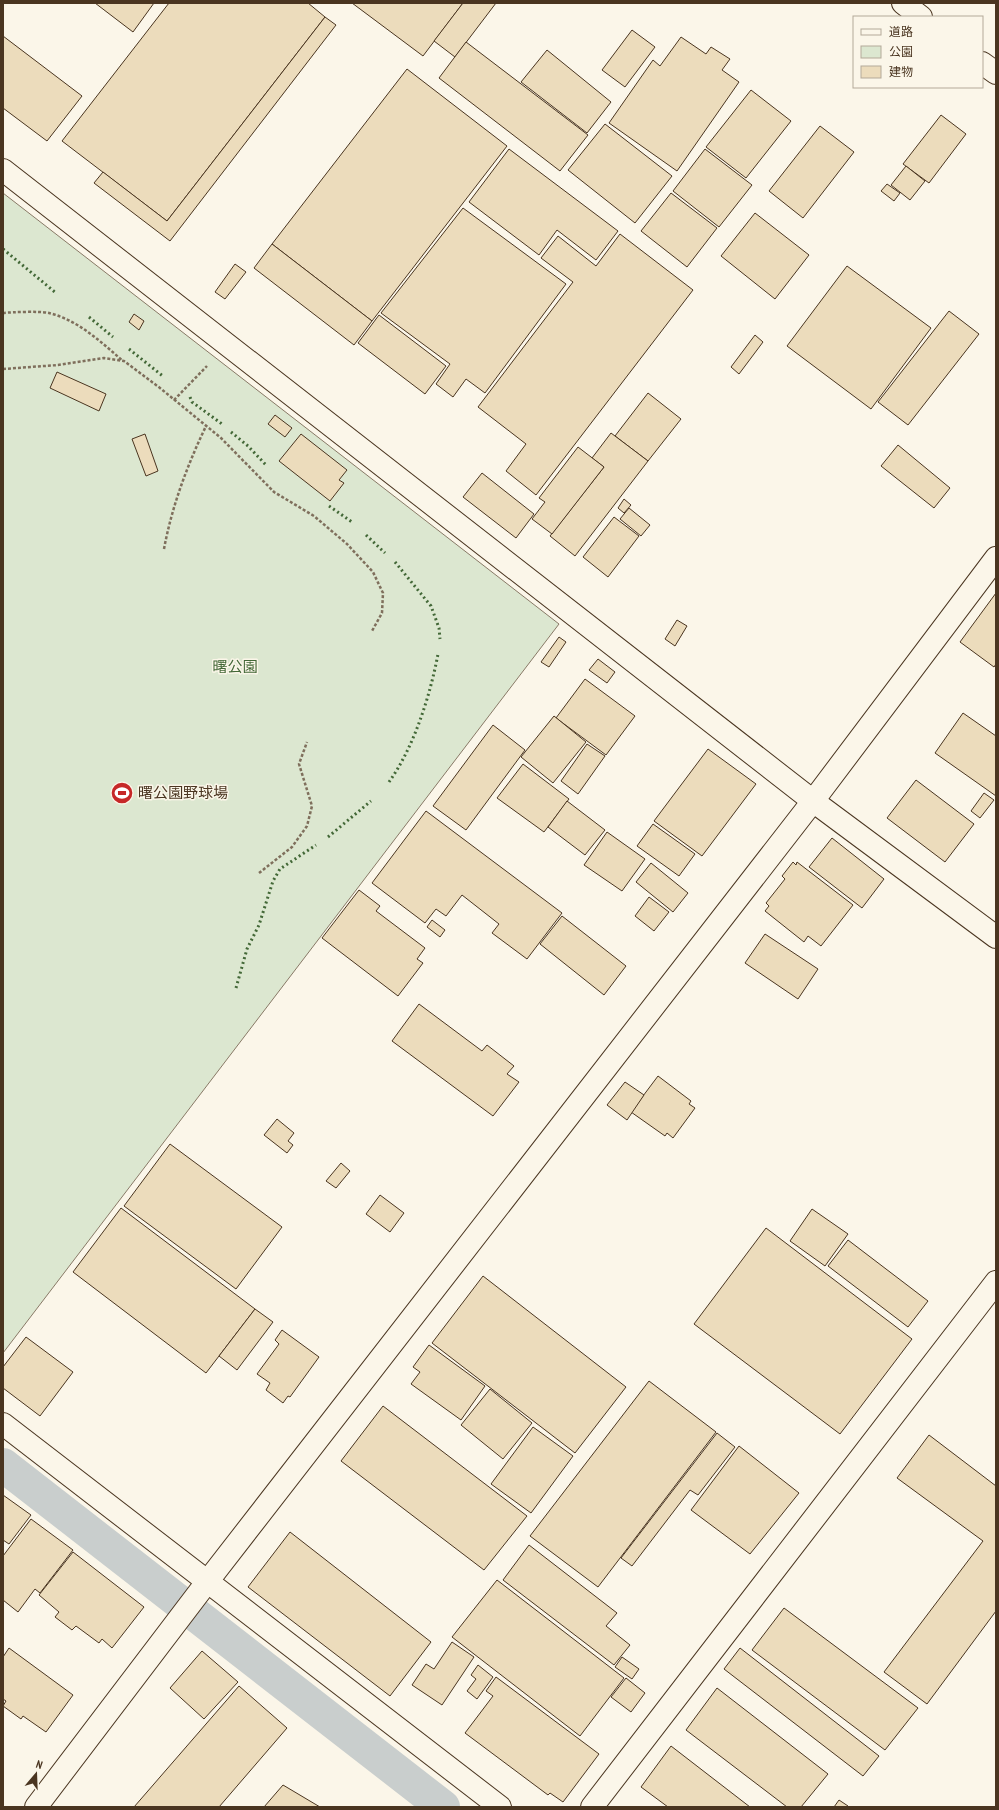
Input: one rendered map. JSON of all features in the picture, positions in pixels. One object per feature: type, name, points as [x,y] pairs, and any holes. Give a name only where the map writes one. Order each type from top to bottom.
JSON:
[{"type":"street","points":[[903,3],[920,16]]},
{"type":"street","points":[[983,64],[996,74]]},
{"type":"street","points":[[3,170],[813,801],[996,938]]},
{"type":"street","points":[[36,1807],[202,1589],[813,801],[996,558]]},
{"type":"street","points":[[592,1807],[996,1282]]},
{"type":"street","points":[[3,1424],[202,1589],[500,1807]]},
{"type":"path","points":[[3,313],[49,313],[71,322],[90,333],[124,362],[221,438],[274,492],[314,516],[347,544],[373,572],[383,593],[382,613],[372,631]]},
{"type":"path","points":[[3,369],[104,358],[124,362]]},
{"type":"path","points":[[174,400],[210,363]]},
{"type":"path","points":[[164,549],[169,519],[193,453],[206,426]]},
{"type":"path","points":[[259,873],[292,847],[307,826],[312,806],[299,764],[307,742]]},
{"type":"green space","name":"曙公園","points":[[3,193],[559,624],[3,1353]]},
{"type":"building","points":[[95,3],[154,3],[133,32]]},
{"type":"building","points":[[169,3],[308,3],[325,17],[167,221],[62,141]]},
{"type":"building","points":[[352,3],[463,3],[423,56]]},
{"type":"building","points":[[463,3],[496,3],[455,57],[434,41]]},
{"type":"building","points":[[325,17],[336,25],[170,241],[94,183],[103,172],[167,221]]},
{"type":"building","points":[[632,30],[655,47],[625,87],[602,70]]},
{"type":"building","points":[[3,36],[82,96],[47,141],[3,108]]},
{"type":"building","points":[[681,37],[706,54],[711,47],[730,59],[722,70],[739,82],[677,171],[609,123],[653,60],[660,66]]},
{"type":"building","points":[[466,42],[588,135],[560,171],[439,78]]},
{"type":"building","points":[[547,50],[611,102],[587,133],[521,82]]},
{"type":"building","points":[[407,69],[507,146],[372,321],[272,244]]},
{"type":"building","points":[[751,90],[791,121],[746,178],[706,147]]},
{"type":"building","points":[[941,115],[966,134],[929,183],[903,164]]},
{"type":"building","points":[[605,124],[672,176],[635,223],[568,170]]},
{"type":"building","points":[[820,126],[854,152],[803,218],[769,191]]},
{"type":"building","points":[[509,149],[618,231],[596,260],[557,230],[539,255],[469,202]]},
{"type":"building","points":[[705,149],[752,185],[719,227],[673,191]]},
{"type":"building","points":[[906,166],[925,181],[910,200],[891,185]]},
{"type":"building","points":[[887,184],[900,193],[894,201],[881,191]]},
{"type":"building","points":[[671,193],[717,228],[687,267],[641,231]]},
{"type":"building","points":[[463,208],[566,284],[485,393],[466,379],[453,397],[436,384],[450,364],[381,313]]},
{"type":"building","points":[[755,213],[809,255],[775,299],[721,256]]},
{"type":"building","points":[[620,234],[693,290],[536,495],[506,471],[526,444],[478,407],[573,282],[541,258],[558,236],[596,266]]},
{"type":"building","points":[[272,244],[372,321],[354,345],[254,268]]},
{"type":"building","points":[[235,264],[246,272],[225,299],[215,292]]},
{"type":"building","points":[[847,266],[931,328],[871,409],[787,346]]},
{"type":"building","points":[[949,311],[979,334],[908,425],[878,402]]},
{"type":"building","points":[[134,314],[144,321],[139,330],[129,322]]},
{"type":"building","points":[[379,315],[446,366],[425,394],[358,343]]},
{"type":"building","points":[[755,335],[763,342],[739,374],[731,367]]},
{"type":"building","points":[[57,372],[106,394],[99,411],[50,388]]},
{"type":"building","points":[[648,393],[681,419],[648,461],[615,436]]},
{"type":"building","points":[[275,415],[292,428],[285,437],[268,424]]},
{"type":"building","points":[[611,433],[648,461],[575,556],[550,536],[604,467],[592,458]]},
{"type":"building","points":[[145,434],[158,471],[146,476],[132,439]]},
{"type":"building","points":[[301,434],[347,470],[339,480],[344,483],[330,501],[279,461]]},
{"type":"building","points":[[898,445],[950,488],[934,508],[881,466]]},
{"type":"building","points":[[578,447],[604,467],[552,534],[532,519],[545,502],[539,498]]},
{"type":"building","points":[[482,473],[534,514],[516,538],[463,497]]},
{"type":"building","points":[[624,499],[631,505],[624,513],[618,508]]},
{"type":"building","points":[[629,508],[650,525],[641,536],[620,519]]},
{"type":"building","points":[[614,517],[639,536],[608,577],[583,557]]},
{"type":"building","points":[[996,593],[996,664],[994,667],[960,642]]},
{"type":"building","points":[[677,620],[687,626],[675,646],[665,639]]},
{"type":"building","points":[[559,637],[566,642],[549,667],[541,662]]},
{"type":"building","points":[[598,659],[615,672],[607,683],[589,670]]},
{"type":"building","points":[[585,679],[635,716],[606,755],[556,718]]},
{"type":"building","points":[[963,713],[996,736],[996,796],[935,753]]},
{"type":"building","points":[[554,716],[586,742],[553,783],[521,757]]},
{"type":"building","points":[[493,725],[525,750],[466,830],[433,806]]},
{"type":"building","points":[[587,744],[605,756],[578,794],[561,781]]},
{"type":"building","points":[[708,749],[756,784],[702,856],[654,821]]},
{"type":"building","points":[[523,764],[569,799],[544,832],[497,798]]},
{"type":"building","points":[[916,780],[974,824],[945,862],[887,818]]},
{"type":"building","points":[[984,793],[994,800],[980,818],[971,811]]},
{"type":"building","points":[[567,801],[605,830],[585,855],[548,827]]},
{"type":"building","points":[[426,811],[562,913],[527,959],[492,933],[499,924],[462,895],[446,916],[436,909],[425,923],[372,883]]},
{"type":"building","points":[[653,824],[695,854],[679,876],[637,846]]},
{"type":"building","points":[[607,832],[645,859],[622,891],[584,865]]},
{"type":"building","points":[[832,838],[884,879],[862,908],[809,867]]},
{"type":"building","points":[[793,862],[796,865],[797,862],[853,905],[821,946],[808,936],[804,942],[765,911],[769,906],[766,903],[785,879],[782,876]]},
{"type":"building","points":[[651,863],[688,893],[673,912],[636,882]]},
{"type":"building","points":[[359,890],[380,906],[376,911],[425,948],[417,959],[423,963],[398,996],[322,938]]},
{"type":"building","points":[[649,897],[669,912],[654,931],[635,916]]},
{"type":"building","points":[[562,916],[626,966],[604,995],[540,944]]},
{"type":"building","points":[[432,920],[445,930],[440,937],[427,927]]},
{"type":"building","points":[[765,934],[818,969],[798,999],[745,963]]},
{"type":"building","points":[[419,1004],[482,1051],[487,1045],[514,1066],[507,1074],[519,1082],[493,1116],[392,1041]]},
{"type":"building","points":[[658,1076],[691,1101],[689,1104],[695,1108],[673,1138],[667,1133],[665,1136],[631,1112]]},
{"type":"building","points":[[625,1082],[644,1095],[627,1120],[607,1105]]},
{"type":"building","points":[[277,1119],[294,1133],[288,1141],[293,1145],[287,1153],[264,1135]]},
{"type":"building","points":[[170,1144],[282,1227],[236,1289],[124,1206]]},
{"type":"building","points":[[341,1163],[350,1171],[336,1188],[326,1181]]},
{"type":"building","points":[[380,1195],[404,1213],[390,1232],[366,1214]]},
{"type":"building","points":[[121,1208],[255,1309],[206,1373],[73,1272]]},
{"type":"building","points":[[812,1209],[848,1234],[825,1266],[790,1241]]},
{"type":"building","points":[[766,1228],[912,1339],[840,1434],[694,1324]]},
{"type":"building","points":[[848,1240],[928,1301],[908,1327],[828,1266]]},
{"type":"building","points":[[483,1276],[626,1387],[575,1453],[432,1343]]},
{"type":"building","points":[[255,1309],[273,1322],[237,1370],[219,1356]]},
{"type":"building","points":[[282,1330],[319,1357],[290,1397],[288,1396],[283,1403],[266,1390],[270,1383],[257,1374],[279,1344],[275,1340]]},
{"type":"building","points":[[26,1337],[73,1372],[40,1416],[3,1388],[3,1367]]},
{"type":"building","points":[[429,1345],[485,1386],[461,1420],[411,1384],[420,1372],[413,1367]]},
{"type":"building","points":[[649,1381],[716,1432],[598,1587],[530,1536]]},
{"type":"building","points":[[490,1389],[532,1423],[503,1459],[461,1425]]},
{"type":"building","points":[[383,1406],[527,1516],[484,1570],[341,1461]]},
{"type":"building","points":[[533,1427],[573,1456],[531,1513],[491,1484]]},
{"type":"building","points":[[717,1433],[735,1447],[698,1495],[690,1490],[632,1566],[621,1558]]},
{"type":"building","points":[[929,1435],[996,1486],[996,1611],[927,1704],[884,1672],[983,1541],[897,1478]]},
{"type":"building","points":[[739,1446],[799,1493],[750,1554],[691,1510]]},
{"type":"building","points":[[3,1495],[31,1515],[9,1544],[3,1540]]},
{"type":"building","points":[[31,1519],[73,1550],[40,1593],[35,1589],[18,1612],[3,1600],[3,1556]]},
{"type":"building","points":[[290,1532],[431,1642],[390,1696],[248,1587]]},
{"type":"building","points":[[529,1545],[617,1613],[606,1626],[630,1645],[614,1665],[503,1580]]},
{"type":"building","points":[[73,1552],[144,1607],[112,1648],[102,1639],[99,1643],[76,1626],[72,1630],[55,1617],[59,1612],[39,1595]]},
{"type":"building","points":[[497,1580],[624,1678],[580,1736],[452,1637]]},
{"type":"building","points":[[784,1608],[918,1708],[885,1750],[752,1650]]},
{"type":"building","points":[[452,1642],[474,1657],[442,1705],[412,1685],[426,1664],[434,1669]]},
{"type":"building","points":[[9,1648],[73,1695],[46,1732],[23,1716],[21,1719],[3,1706],[6,1701],[3,1699],[3,1657]]},
{"type":"building","points":[[740,1648],[879,1756],[863,1776],[724,1669]]},
{"type":"building","points":[[202,1651],[238,1682],[204,1719],[170,1688]]},
{"type":"building","points":[[622,1657],[639,1669],[632,1679],[615,1667]]},
{"type":"building","points":[[478,1665],[493,1677],[477,1699],[467,1691],[476,1679],[471,1675]]},
{"type":"building","points":[[496,1677],[599,1754],[563,1802],[550,1793],[548,1795],[465,1733],[493,1696],[486,1691]]},
{"type":"building","points":[[626,1678],[645,1693],[631,1712],[611,1697]]},
{"type":"building","points":[[239,1686],[287,1728],[219,1807],[134,1807]]},
{"type":"building","points":[[717,1688],[828,1774],[801,1807],[787,1807],[686,1730]]},
{"type":"building","points":[[671,1746],[750,1807],[668,1807],[641,1787]]},
{"type":"building","points":[[283,1785],[320,1807],[264,1807]]},
{"type":"building","points":[[839,1800],[848,1806],[834,1807]]},
{"type":"waterway","points":[[3,1465],[443,1807]]},
{"type":"hedge","points":[[3,249],[56,293]]},
{"type":"hedge","points":[[89,317],[113,337]]},
{"type":"hedge","points":[[129,349],[164,377]]},
{"type":"hedge","points":[[190,397],[192,402],[222,424]]},
{"type":"hedge","points":[[231,432],[248,446],[266,465]]},
{"type":"hedge","points":[[329,506],[352,522]]},
{"type":"hedge","points":[[366,535],[385,553]]},
{"type":"hedge","points":[[395,562],[431,606],[439,628],[440,639]]},
{"type":"hedge","points":[[389,782],[406,753],[420,721],[426,704],[438,654]]},
{"type":"hedge","points":[[328,837],[371,801]]},
{"type":"hedge","points":[[236,988],[247,949],[259,925],[273,881],[280,869],[316,845]]},
{"type":"place","name":"曙公園野球場","points":[[122,793]]}]
